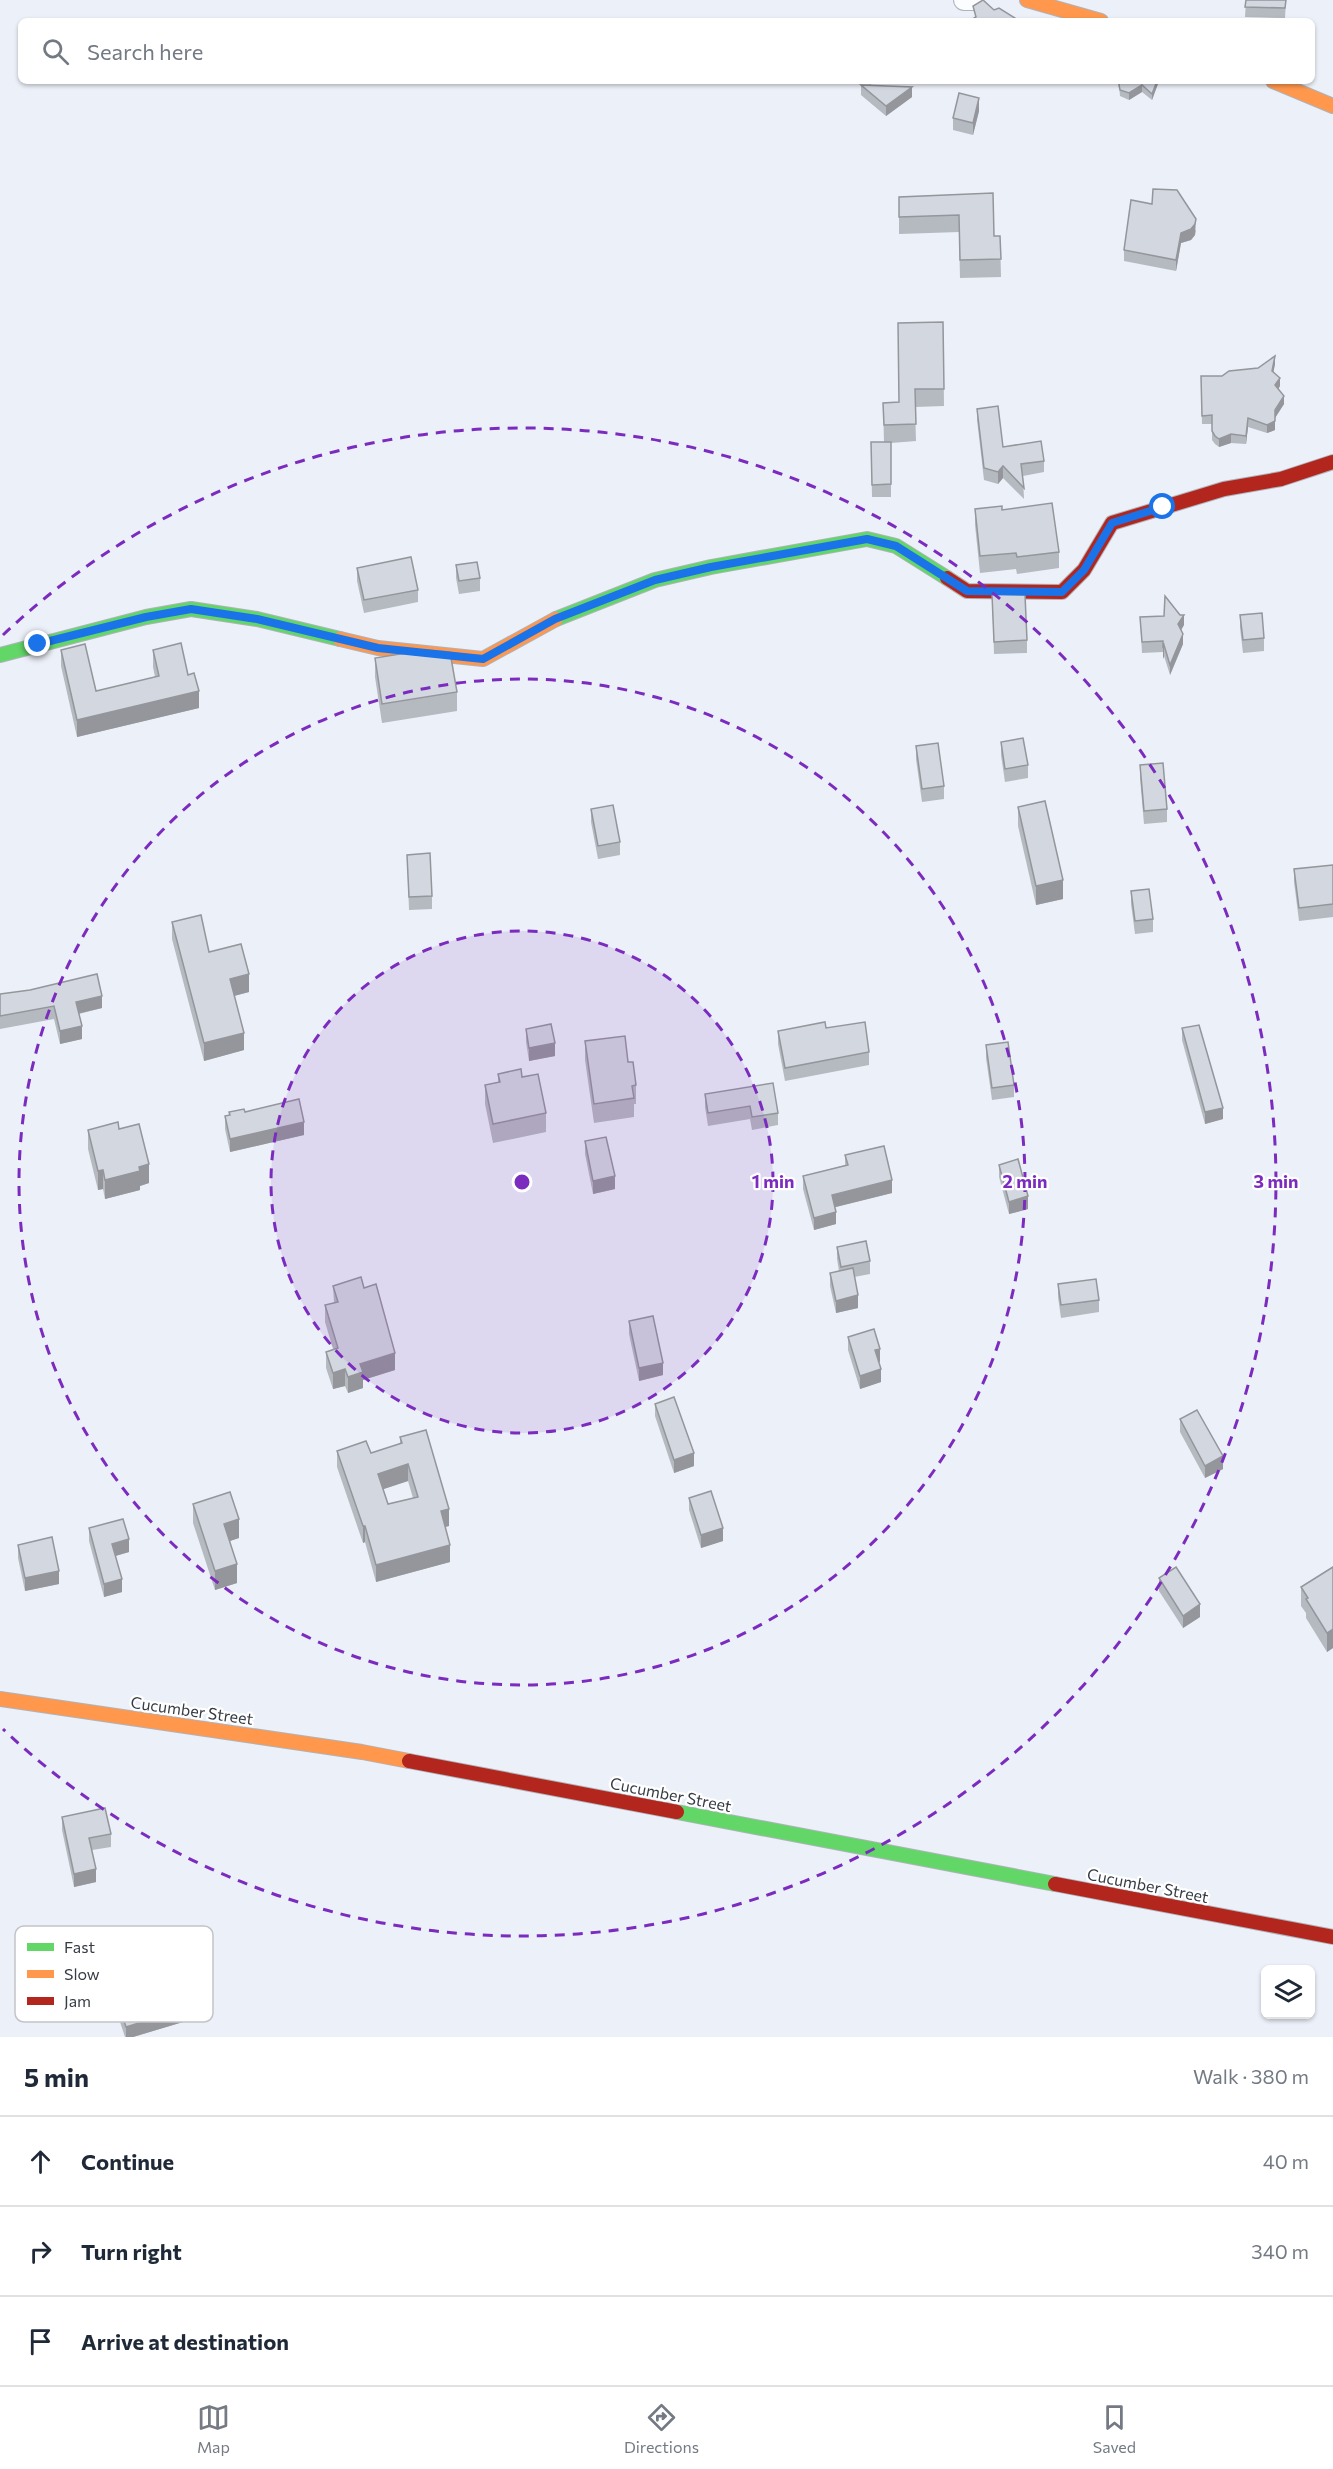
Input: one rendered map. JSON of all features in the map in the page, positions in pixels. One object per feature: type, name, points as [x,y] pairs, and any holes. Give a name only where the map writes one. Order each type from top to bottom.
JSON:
[{"type":"street","points":[[964,0],[972,0]]},
{"type":"street","points":[[1027,0],[1090,18]]},
{"type":"street","points":[[1280,84],[1333,105]]},
{"type":"street","points":[[0,655],[146,617],[191,609],[257,619],[378,648],[483,659],[555,619],[655,580],[711,567],[867,539],[896,546],[967,591],[1062,592],[1084,570],[1112,523],[1224,489],[1281,479],[1333,462]]},
{"type":"street","name":"Cucumber Street","points":[[0,1699],[362,1752],[1333,1937]]},
{"type":"building","points":[[983,0],[994,10],[999,8],[1015,18],[974,18],[976,17],[973,6]]},
{"type":"building","points":[[1246,0],[1286,0],[1285,8],[1245,7]]},
{"type":"building","points":[[1156,84],[1152,94],[1142,85],[1129,93],[1120,90],[1119,85]]},
{"type":"building","points":[[861,85],[912,87],[886,106]]},
{"type":"building","points":[[959,93],[979,98],[973,123],[953,118]]},
{"type":"building","points":[[1153,189],[1177,190],[1196,219],[1191,229],[1181,233],[1176,260],[1124,250],[1131,200],[1152,204]]},
{"type":"building","points":[[993,193],[994,236],[1000,236],[1001,259],[960,260],[959,215],[899,217],[899,197]]},
{"type":"building","points":[[943,322],[944,389],[915,389],[916,424],[884,425],[883,403],[899,402],[898,323]]},
{"type":"building","points":[[1275,356],[1272,371],[1280,378],[1275,385],[1284,396],[1275,410],[1275,421],[1267,425],[1248,418],[1246,436],[1231,434],[1219,439],[1212,431],[1212,415],[1202,416],[1201,376],[1222,376],[1229,371],[1258,368]]},
{"type":"building","points":[[998,406],[1003,447],[1041,441],[1044,461],[1021,464],[1024,488],[1003,466],[998,472],[984,468],[977,409]]},
{"type":"building","points":[[871,442],[891,442],[891,484],[872,485]]},
{"type":"building","points":[[1052,503],[1059,552],[1017,557],[1016,553],[980,556],[975,509],[1002,506],[1002,510]]},
{"type":"building","points":[[411,557],[418,590],[364,600],[357,568]]},
{"type":"building","points":[[477,562],[480,578],[459,581],[456,565]]},
{"type":"building","points":[[992,594],[1025,595],[1027,640],[994,642]]},
{"type":"building","points":[[1165,596],[1180,615],[1184,615],[1178,624],[1183,634],[1170,665],[1164,645],[1163,648],[1163,641],[1142,642],[1140,617],[1164,616]]},
{"type":"building","points":[[1262,613],[1264,638],[1243,640],[1240,615]]},
{"type":"building","points":[[181,643],[188,675],[194,673],[199,691],[77,720],[61,650],[85,644],[96,691],[159,676],[153,650]]},
{"type":"building","points":[[425,650],[450,652],[457,692],[382,704],[375,658]]},
{"type":"building","points":[[1023,738],[1028,765],[1005,769],[1001,742]]},
{"type":"building","points":[[938,743],[944,786],[922,789],[916,746]]},
{"type":"building","points":[[1163,763],[1167,809],[1144,811],[1140,765]]},
{"type":"building","points":[[1045,801],[1063,880],[1036,886],[1018,807]]},
{"type":"building","points":[[613,805],[620,842],[598,846],[591,809]]},
{"type":"building","points":[[430,853],[432,896],[409,897],[407,855]]},
{"type":"building","points":[[1333,865],[1333,904],[1299,908],[1294,869]]},
{"type":"building","points":[[1149,889],[1153,919],[1135,921],[1131,891]]},
{"type":"building","points":[[201,915],[209,952],[241,944],[249,974],[230,979],[244,1033],[204,1043],[172,922]]},
{"type":"building","points":[[97,974],[102,996],[76,1002],[82,1026],[60,1031],[54,1006],[0,1016],[0,994],[30,990]]},
{"type":"building","points":[[825,1022],[826,1028],[865,1022],[869,1052],[785,1068],[778,1031]]},
{"type":"building","points":[[551,1024],[555,1043],[529,1048],[526,1029]]},
{"type":"building","points":[[1199,1025],[1223,1108],[1205,1112],[1182,1028]]},
{"type":"building","points":[[625,1036],[628,1062],[633,1062],[636,1085],[632,1086],[634,1098],[594,1104],[585,1041]]},
{"type":"building","points":[[1008,1042],[1014,1085],[992,1088],[986,1045]]},
{"type":"building","points":[[521,1069],[522,1077],[538,1074],[546,1113],[493,1124],[485,1085],[500,1082],[498,1074]]},
{"type":"building","points":[[773,1083],[778,1113],[752,1117],[750,1106],[708,1113],[705,1094]]},
{"type":"building","points":[[299,1099],[304,1122],[230,1139],[225,1116],[230,1115],[229,1112],[244,1109],[245,1112]]},
{"type":"building","points":[[118,1122],[119,1129],[139,1124],[149,1164],[139,1167],[140,1171],[105,1180],[103,1170],[98,1171],[88,1130]]},
{"type":"building","points":[[606,1137],[615,1176],[593,1181],[585,1141]]},
{"type":"building","points":[[884,1146],[892,1180],[832,1195],[836,1212],[814,1218],[803,1176],[848,1165],[845,1155]]},
{"type":"building","points":[[1018,1159],[1028,1196],[1009,1202],[999,1165]]},
{"type":"building","points":[[866,1241],[870,1261],[841,1267],[837,1247]]},
{"type":"building","points":[[853,1268],[858,1295],[836,1301],[830,1273]]},
{"type":"building","points":[[361,1277],[364,1288],[376,1284],[395,1353],[360,1364],[363,1372],[348,1377],[345,1369],[333,1373],[326,1352],[338,1348],[325,1305],[338,1302],[333,1286]]},
{"type":"building","points":[[1096,1279],[1099,1300],[1061,1305],[1058,1284]]},
{"type":"building","points":[[653,1316],[663,1363],[639,1368],[629,1321]]},
{"type":"building","points":[[874,1329],[880,1349],[875,1350],[881,1369],[860,1376],[848,1337]]},
{"type":"building","points":[[674,1397],[694,1453],[674,1460],[655,1404]]},
{"type":"building","points":[[1197,1410],[1223,1456],[1205,1466],[1180,1419]]},
{"type":"building","points":[[426,1430],[449,1509],[441,1511],[450,1545],[376,1565],[365,1526],[363,1526],[337,1451],[366,1441],[371,1453],[402,1443],[400,1437]],"holes":[[[408,1464],[418,1497],[388,1504],[378,1474]]]},
{"type":"building","points":[[711,1491],[723,1528],[701,1535],[689,1498]]},
{"type":"building","points":[[230,1492],[239,1519],[224,1524],[237,1564],[215,1571],[193,1504]]},
{"type":"building","points":[[123,1519],[129,1539],[112,1544],[122,1579],[104,1584],[89,1528]]},
{"type":"building","points":[[52,1537],[59,1571],[25,1578],[18,1545]]},
{"type":"building","points":[[1176,1567],[1200,1604],[1183,1616],[1159,1578]]},
{"type":"building","points":[[1333,1567],[1333,1629],[1327,1633],[1301,1587]]},
{"type":"building","points":[[105,1808],[111,1834],[89,1838],[96,1869],[74,1874],[62,1817]]},
{"type":"building","points":[[124,2022],[142,2022],[126,2027]]},
{"type":"traffic: fast","points":[[556,619],[655,580],[711,567],[867,539],[896,546],[947,578]]},
{"type":"traffic: fast","points":[[0,655],[146,617],[191,609],[257,619],[340,639]]},
{"type":"traffic: fast","points":[[677,1812],[1055,1884]]},
{"type":"traffic: slow","points":[[1027,0],[1090,18]]},
{"type":"traffic: slow","points":[[1280,84],[1333,106]]},
{"type":"traffic: slow","points":[[340,639],[378,648],[483,659],[556,619]]},
{"type":"traffic: slow","points":[[0,1699],[362,1752],[409,1761]]},
{"type":"traffic: jam","points":[[947,578],[967,591],[1062,592],[1084,570],[1112,523],[1224,489],[1281,479],[1333,462]]},
{"type":"traffic: jam","points":[[409,1761],[677,1812]]},
{"type":"traffic: jam","points":[[1055,1884],[1333,1937]]},
{"type":"route","points":[[38,644],[146,617],[191,609],[257,619],[378,648],[483,659],[555,619],[655,580],[711,567],[867,539],[896,546],[967,591],[1062,592],[1084,570],[1112,523],[1163,507]]}]
